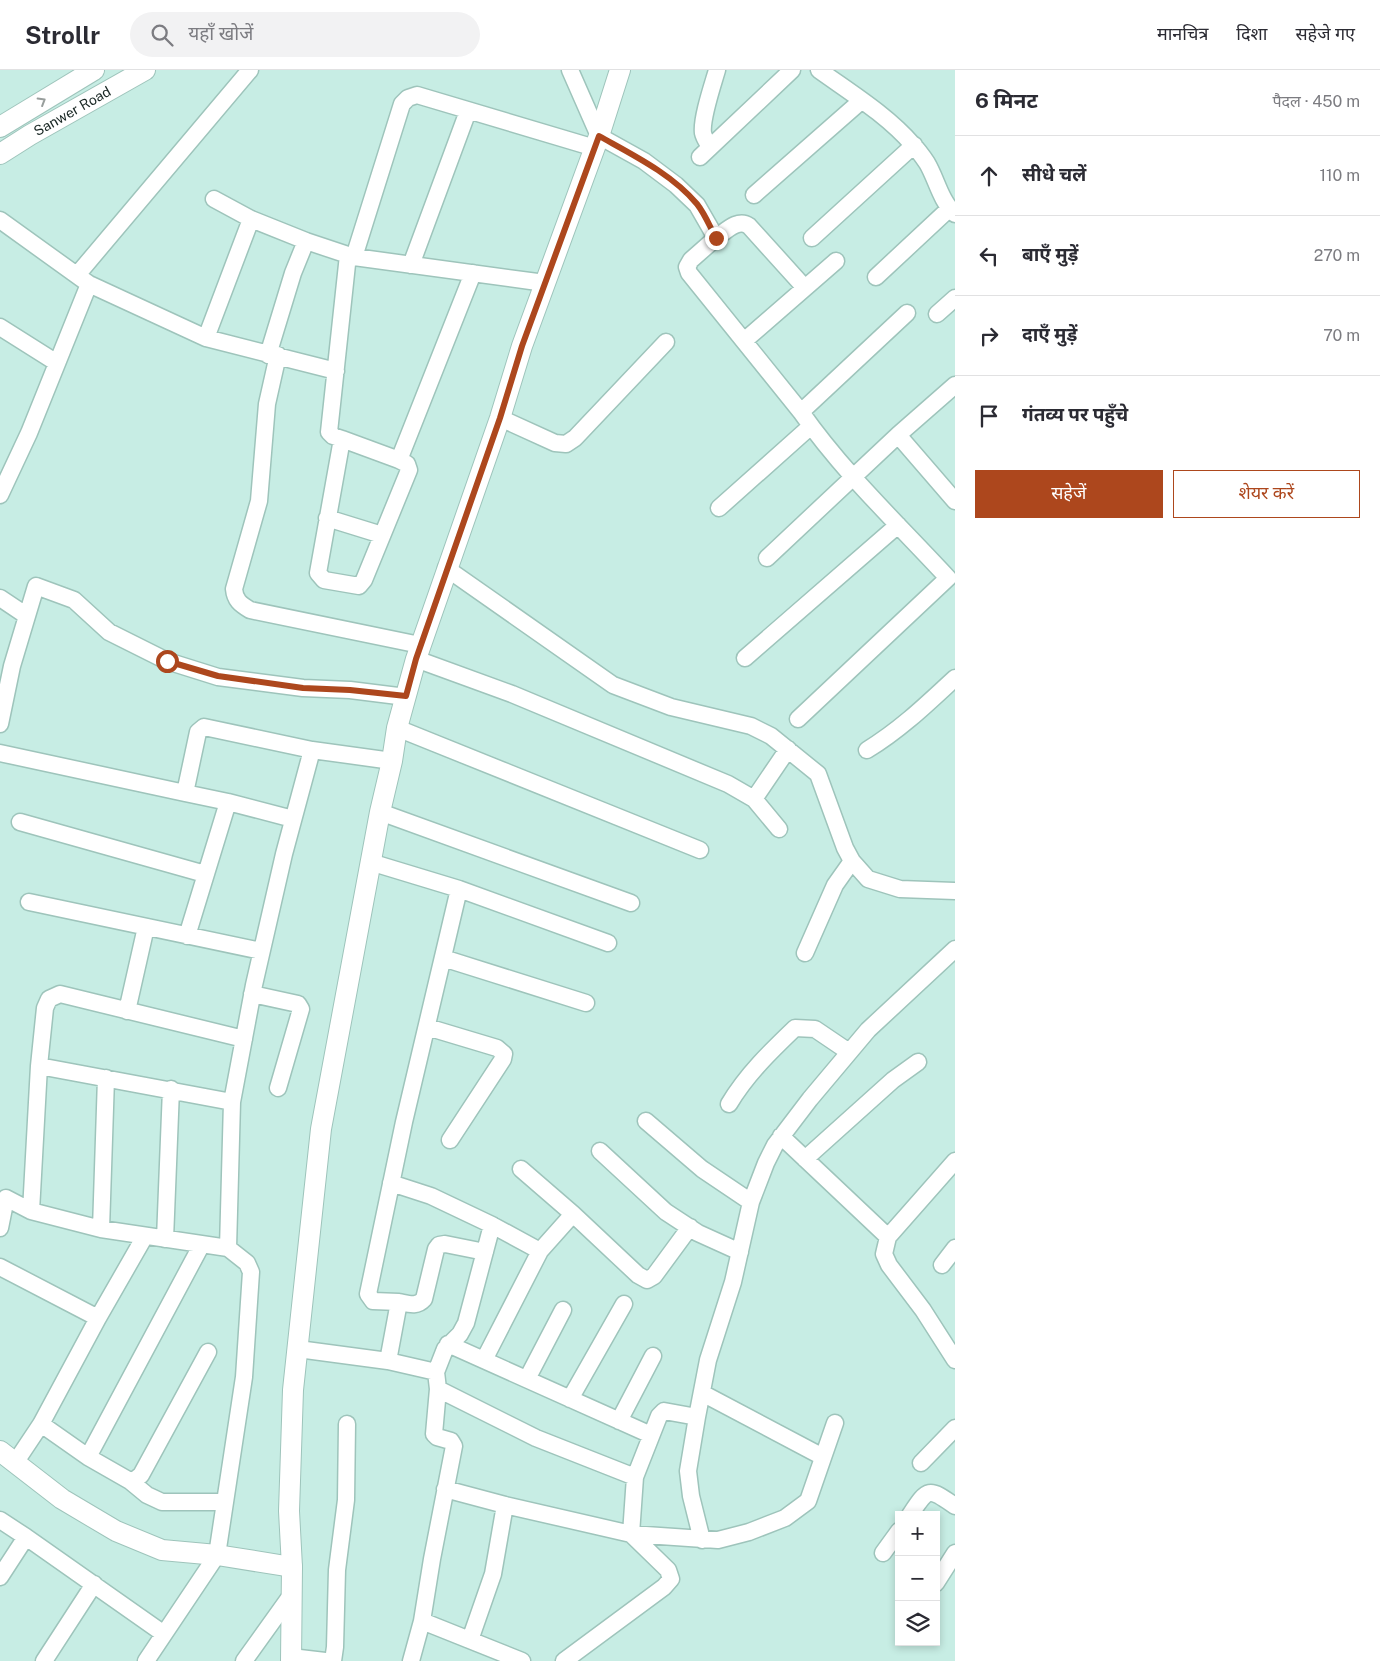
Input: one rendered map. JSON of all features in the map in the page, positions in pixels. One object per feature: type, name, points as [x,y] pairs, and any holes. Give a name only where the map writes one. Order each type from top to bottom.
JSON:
[{"type":"street","name":"Sanwer Road","points":[[0,126],[94,70]]},
{"type":"street","name":"Sanwer Road","points":[[5,151],[145,70]]},
{"type":"street","points":[[0,495],[4,474],[29,433],[57,363],[83,280],[250,70]]},
{"type":"street","points":[[571,70],[585,104],[597,142]]},
{"type":"street","points":[[325,1661],[291,1659],[292,1567],[289,1511],[293,1390],[321,1129],[370,862],[392,761],[397,728],[418,652],[500,418],[522,346],[597,142],[620,70]]},
{"type":"street","points":[[717,70],[703,122],[702,132],[705,152],[792,70]]},
{"type":"street","points":[[819,70],[896,128],[914,145],[927,164],[939,190],[952,211],[876,277]]},
{"type":"street","points":[[342,439],[318,573],[324,580],[359,586],[362,584],[409,470],[407,464],[400,460],[342,439],[333,436],[329,429],[351,256],[402,104],[408,98],[417,95],[468,111],[597,142],[644,161],[676,184],[697,205],[716,238]]},
{"type":"street","points":[[754,195],[861,101]]},
{"type":"street","points":[[411,265],[468,111]]},
{"type":"street","points":[[0,126],[5,151]]},
{"type":"street","points":[[812,238],[914,145]]},
{"type":"street","points":[[214,199],[251,218],[306,241],[351,256],[545,283]]},
{"type":"street","points":[[206,338],[251,218]]},
{"type":"street","points":[[0,220],[83,280],[206,338],[336,371]]},
{"type":"street","points":[[798,719],[953,578],[898,525],[853,477],[689,273],[687,266],[691,260],[716,238],[738,223],[744,223],[750,226],[805,288]]},
{"type":"street","points":[[306,241],[293,273],[273,355],[259,501],[234,589],[234,597],[250,610],[418,652],[512,694],[654,752],[728,784],[754,799],[779,829]]},
{"type":"street","points":[[744,341],[836,261]]},
{"type":"street","points":[[400,460],[472,273]]},
{"type":"street","points":[[937,314],[955,298]]},
{"type":"street","points":[[801,412],[907,313]]},
{"type":"street","points":[[0,327],[57,363]]},
{"type":"street","points":[[500,418],[555,443],[566,444],[575,438],[666,342]]},
{"type":"street","points":[[767,558],[898,435],[955,385]]},
{"type":"street","points":[[720,508],[811,426]]},
{"type":"street","points":[[898,435],[952,491]]},
{"type":"street","points":[[327,518],[382,535]]},
{"type":"street","points":[[746,658],[898,525]]},
{"type":"street","points":[[446,568],[613,685],[671,707],[750,726],[771,736],[818,774],[848,854],[868,879],[900,889],[955,891]]},
{"type":"street","points":[[0,724],[12,666],[36,586],[74,600],[109,632],[167,661],[218,676],[303,688],[350,690],[406,696]]},
{"type":"street","points":[[0,598],[27,616]]},
{"type":"street","points":[[866,750],[888,738],[955,678]]},
{"type":"street","points":[[185,793],[198,732],[204,727],[312,750],[392,761]]},
{"type":"street","points":[[397,728],[700,850]]},
{"type":"street","points":[[754,799],[788,749]]},
{"type":"street","points":[[228,1248],[232,1102],[261,952],[293,819],[312,750]]},
{"type":"street","points":[[0,753],[228,802],[293,819]]},
{"type":"street","points":[[188,936],[228,802]]},
{"type":"street","points":[[380,812],[631,903]]},
{"type":"street","points":[[20,822],[205,874]]},
{"type":"street","points":[[805,953],[848,854]]},
{"type":"street","points":[[370,862],[459,889],[608,943]]},
{"type":"street","points":[[459,889],[404,1122],[368,1294],[373,1301],[420,1304],[424,1299],[436,1249],[439,1245],[445,1244],[484,1252]]},
{"type":"street","points":[[29,902],[261,952]]},
{"type":"street","points":[[127,1011],[146,927]]},
{"type":"street","points":[[702,1540],[691,1496],[688,1471],[697,1417],[708,1360],[740,1252],[751,1202],[766,1163],[778,1140],[868,1030],[955,949]]},
{"type":"street","points":[[443,958],[586,1003]]},
{"type":"street","points":[[31,1211],[39,1066],[45,1008],[49,999],[60,994],[244,1039]]},
{"type":"street","points":[[252,994],[298,1004],[301,1009],[278,1088]]},
{"type":"street","points":[[427,1027],[497,1048],[504,1054],[450,1140]]},
{"type":"street","points":[[729,1104],[740,1086],[761,1060],[795,1028],[815,1029],[849,1052]]},
{"type":"street","points":[[805,1159],[893,1080],[918,1062]]},
{"type":"street","points":[[39,1066],[232,1102]]},
{"type":"street","points":[[101,1229],[106,1078]]},
{"type":"street","points":[[165,1239],[171,1090]]},
{"type":"street","points":[[646,1121],[702,1169],[751,1202]]},
{"type":"street","points":[[778,1140],[805,1159],[888,1237]]},
{"type":"street","points":[[600,1151],[666,1212],[698,1233],[740,1252]]},
{"type":"street","points":[[955,1161],[888,1237],[884,1254],[889,1265],[923,1310],[955,1360]]},
{"type":"street","points":[[521,1169],[573,1214],[638,1275],[647,1280],[654,1276],[690,1228]]},
{"type":"street","points":[[391,1183],[431,1196],[492,1225],[540,1251]]},
{"type":"street","points":[[0,1228],[3,1195],[31,1211],[101,1229],[228,1248],[247,1263],[251,1272],[244,1377],[216,1555],[146,1661]]},
{"type":"street","points":[[484,1360],[540,1251],[573,1214]]},
{"type":"street","points":[[410,1661],[422,1621],[454,1446],[451,1441],[437,1437],[434,1434],[438,1389],[436,1372],[444,1349],[460,1334],[466,1323],[492,1225]]},
{"type":"street","points":[[145,1236],[41,1424],[7,1457],[62,1499],[116,1531],[162,1550],[216,1555],[292,1567]]},
{"type":"street","points":[[88,1457],[202,1244]]},
{"type":"street","points":[[942,1265],[955,1248]]},
{"type":"street","points":[[0,1267],[98,1318]]},
{"type":"street","points":[[388,1361],[400,1302]]},
{"type":"street","points":[[570,1399],[624,1304]]},
{"type":"street","points":[[527,1379],[563,1310]]},
{"type":"street","points":[[448,1344],[651,1436]]},
{"type":"street","points":[[298,1349],[388,1361],[436,1372]]},
{"type":"street","points":[[130,1482],[136,1480],[141,1475],[208,1352]]},
{"type":"street","points":[[619,1421],[653,1356]]},
{"type":"street","points":[[438,1389],[536,1438],[635,1477]]},
{"type":"street","points":[[702,1393],[823,1457]]},
{"type":"street","points":[[564,1661],[664,1587],[671,1579],[668,1570],[631,1534],[635,1477],[659,1416],[664,1412],[697,1417]]},
{"type":"street","points":[[445,1489],[631,1534],[718,1540],[749,1532],[785,1518],[808,1501],[835,1423]]},
{"type":"street","points":[[41,1424],[88,1457],[130,1482],[147,1495],[162,1502],[225,1502]]},
{"type":"street","points":[[332,1661],[335,1647],[338,1570],[346,1500],[347,1424]]},
{"type":"street","points":[[921,1463],[955,1428]]},
{"type":"street","points":[[913,1511],[925,1494],[931,1492],[955,1506]]},
{"type":"street","points":[[470,1640],[493,1574],[505,1505]]},
{"type":"street","points":[[0,1520],[164,1634]]},
{"type":"street","points":[[884,1552],[895,1536]]},
{"type":"street","points":[[0,1577],[26,1537]]},
{"type":"street","points":[[940,1577],[955,1553]]},
{"type":"street","points":[[44,1661],[94,1584]]},
{"type":"street","points":[[244,1661],[292,1594]]},
{"type":"street","points":[[422,1621],[522,1661]]},
{"type":"route","points":[[167,661],[218,676],[303,688],[350,690],[406,696],[446,568],[500,418],[522,346],[599,136],[644,161],[676,184],[697,205],[716,238]]}]
